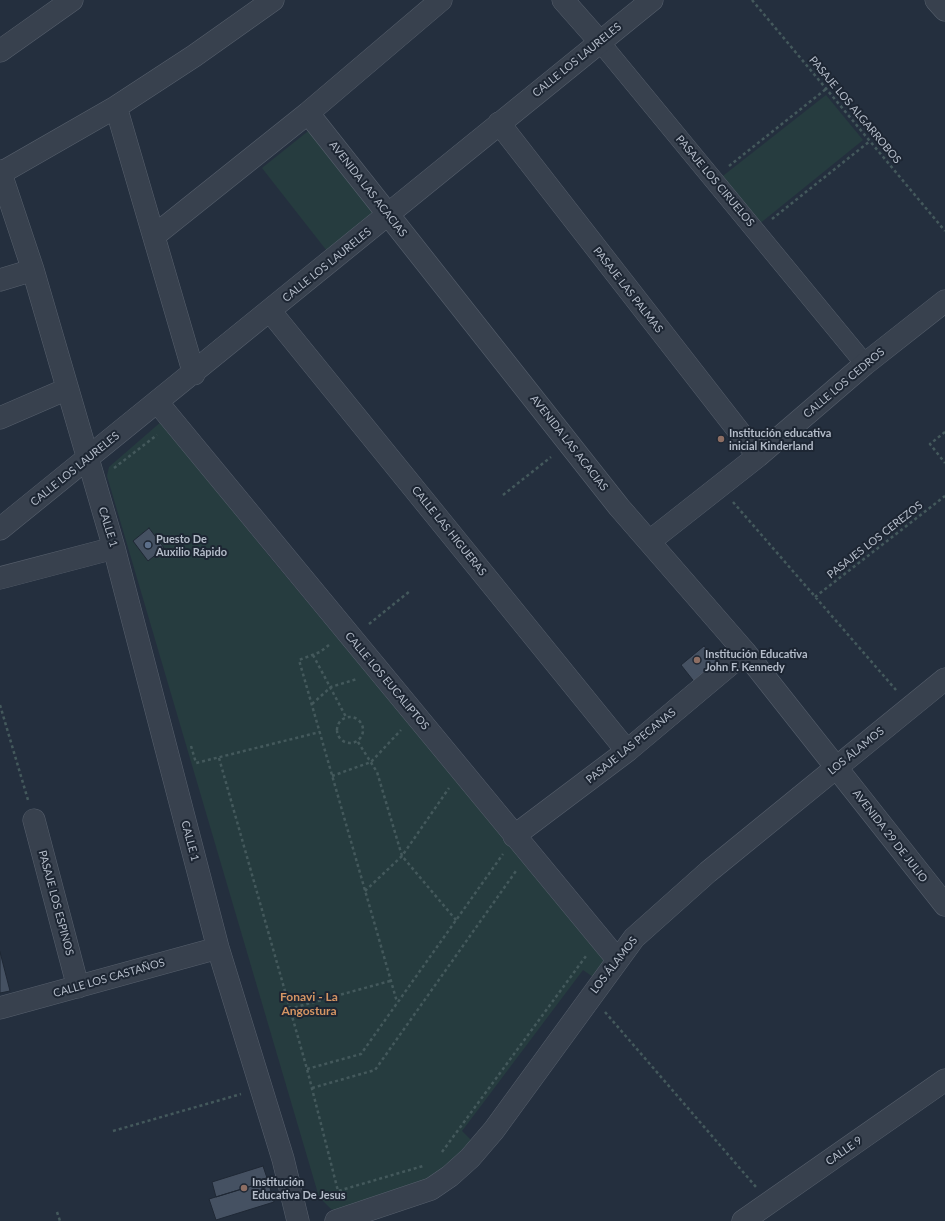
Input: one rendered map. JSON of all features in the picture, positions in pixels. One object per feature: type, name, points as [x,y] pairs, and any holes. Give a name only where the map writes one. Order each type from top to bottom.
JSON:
[{"type":"street","points":[[0,51],[72,0]]},
{"type":"street","points":[[0,172],[116,107],[194,56],[273,0]]},
{"type":"street","points":[[154,236],[308,113],[441,0]]},
{"type":"street","name":"PASAJE LOS CIRUELOS","points":[[563,0],[600,42],[865,364]]},
{"type":"street","name":"CALLE LOS LAURELES","points":[[0,529],[194,374],[498,123],[652,0]]},
{"type":"street","points":[[936,0],[945,10]]},
{"type":"street","points":[[116,107],[194,374]]},
{"type":"street","name":"AVENIDA LAS ACACIAS","points":[[308,113],[619,507],[745,652],[836,768]]},
{"type":"street","name":"PASAJE LAS PALMAS","points":[[498,123],[758,456]]},
{"type":"street","name":"CALLE 1","points":[[0,172],[32,270],[114,548],[218,948],[283,1159],[298,1221]]},
{"type":"street","points":[[0,280],[32,270]]},
{"type":"street","name":"CALLE LOS CEDROS","points":[[650,541],[758,456],[865,364],[945,301]]},
{"type":"street","name":"CALLE LAS HIGUERAS","points":[[270,311],[627,751]]},
{"type":"street","points":[[0,418],[67,388]]},
{"type":"street","name":"CALLE LOS EUCALIPTOS","points":[[158,402],[342,640],[510,843],[617,959]]},
{"type":"street","points":[[0,578],[114,548]]},
{"type":"street","name":"PASAJE LAS PECANAS","points":[[510,843],[627,751],[745,652]]},
{"type":"street","name":"LOS ÁLAMOS","points":[[336,1221],[431,1189],[450,1176],[470,1158],[494,1130],[617,959],[634,938],[708,872],[945,679]]},
{"type":"street","name":"AVENIDA 29 DE JULIO","points":[[836,768],[941,891]]},
{"type":"street","name":"PASAJE LOS ESPINOS","points":[[34,820],[78,987]]},
{"type":"street","name":"CALLE LOS CASTAÑOS","points":[[0,1008],[218,948]]},
{"type":"street","name":"CALLE 9","points":[[743,1221],[945,1080]]},
{"type":"path","name":"PASAJE LOS ALGARROBOS","points":[[752,0],[945,231]]},
{"type":"path","points":[[713,179],[826,89]]},
{"type":"path","points":[[756,232],[870,141]]},
{"type":"path","points":[[945,432],[930,444],[945,463]]},
{"type":"path","points":[[114,474],[114,468],[161,433]]},
{"type":"path","points":[[503,495],[568,443]]},
{"type":"path","points":[[719,486],[911,707]]},
{"type":"path","name":"PASAJES LOS CEREZOS","points":[[815,597],[945,496]]},
{"type":"path","points":[[397,1002],[299,660],[320,652],[342,640],[410,591]]},
{"type":"path","points":[[313,655],[346,717]]},
{"type":"path","points":[[312,704],[331,687],[362,677]]},
{"type":"path","points":[[0,705],[34,820]]},
{"type":"path","points":[[346,717],[353,717],[359,720],[362,725],[364,731],[358,742],[345,744],[337,734],[338,724],[346,717]]},
{"type":"path","points":[[332,776],[371,762],[404,727]]},
{"type":"path","points":[[191,746],[196,763],[320,732]]},
{"type":"path","points":[[358,742],[376,772],[402,856],[456,920]]},
{"type":"path","points":[[220,758],[312,1088],[338,1191],[426,1165]]},
{"type":"path","points":[[365,890],[402,856],[452,784]]},
{"type":"path","points":[[307,1070],[361,1054],[510,843]]},
{"type":"path","points":[[312,1088],[375,1070],[520,865]]},
{"type":"path","points":[[438,1157],[591,950]]},
{"type":"path","points":[[289,1008],[390,981]]},
{"type":"path","points":[[591,995],[769,1203]]},
{"type":"path","points":[[113,1131],[262,1088]]},
{"type":"path","points":[[58,1212],[60,1221]]},
{"type":"green space","points":[[826,95],[863,140],[758,225],[719,179]]},
{"type":"green space","points":[[312,128],[378,210],[327,251],[262,168]]},
{"type":"green space","points":[[162,421],[269,556],[608,962],[596,979],[583,970],[462,1131],[473,1142],[433,1182],[342,1212],[331,1209],[319,1197],[107,476],[109,467]]},
{"type":"building","name":"Puesto De Auxilio Rápido","points":[[149,528],[164,548],[148,561],[133,541]]},
{"type":"building","points":[[704,646],[719,664],[696,684],[681,665]]},
{"type":"building","points":[[0,952],[10,991],[0,993]]},
{"type":"building","points":[[263,1166],[268,1181],[216,1197],[212,1182]]},
{"type":"building","points":[[268,1181],[274,1202],[216,1220],[209,1199]]},
{"type":"place","name":"Institución educativa inicial Kinderland","points":[[721,439]]},
{"type":"place","name":"Puesto De Auxilio Rápido","points":[[148,545]]},
{"type":"place","name":"Institución Educativa John F. Kennedy","points":[[697,660]]},
{"type":"place","name":"Institución Educativa De Jesus","points":[[244,1188]]},
{"type":"district","name":"Fonavi - La Angostura","points":[[309,1004]]}]
